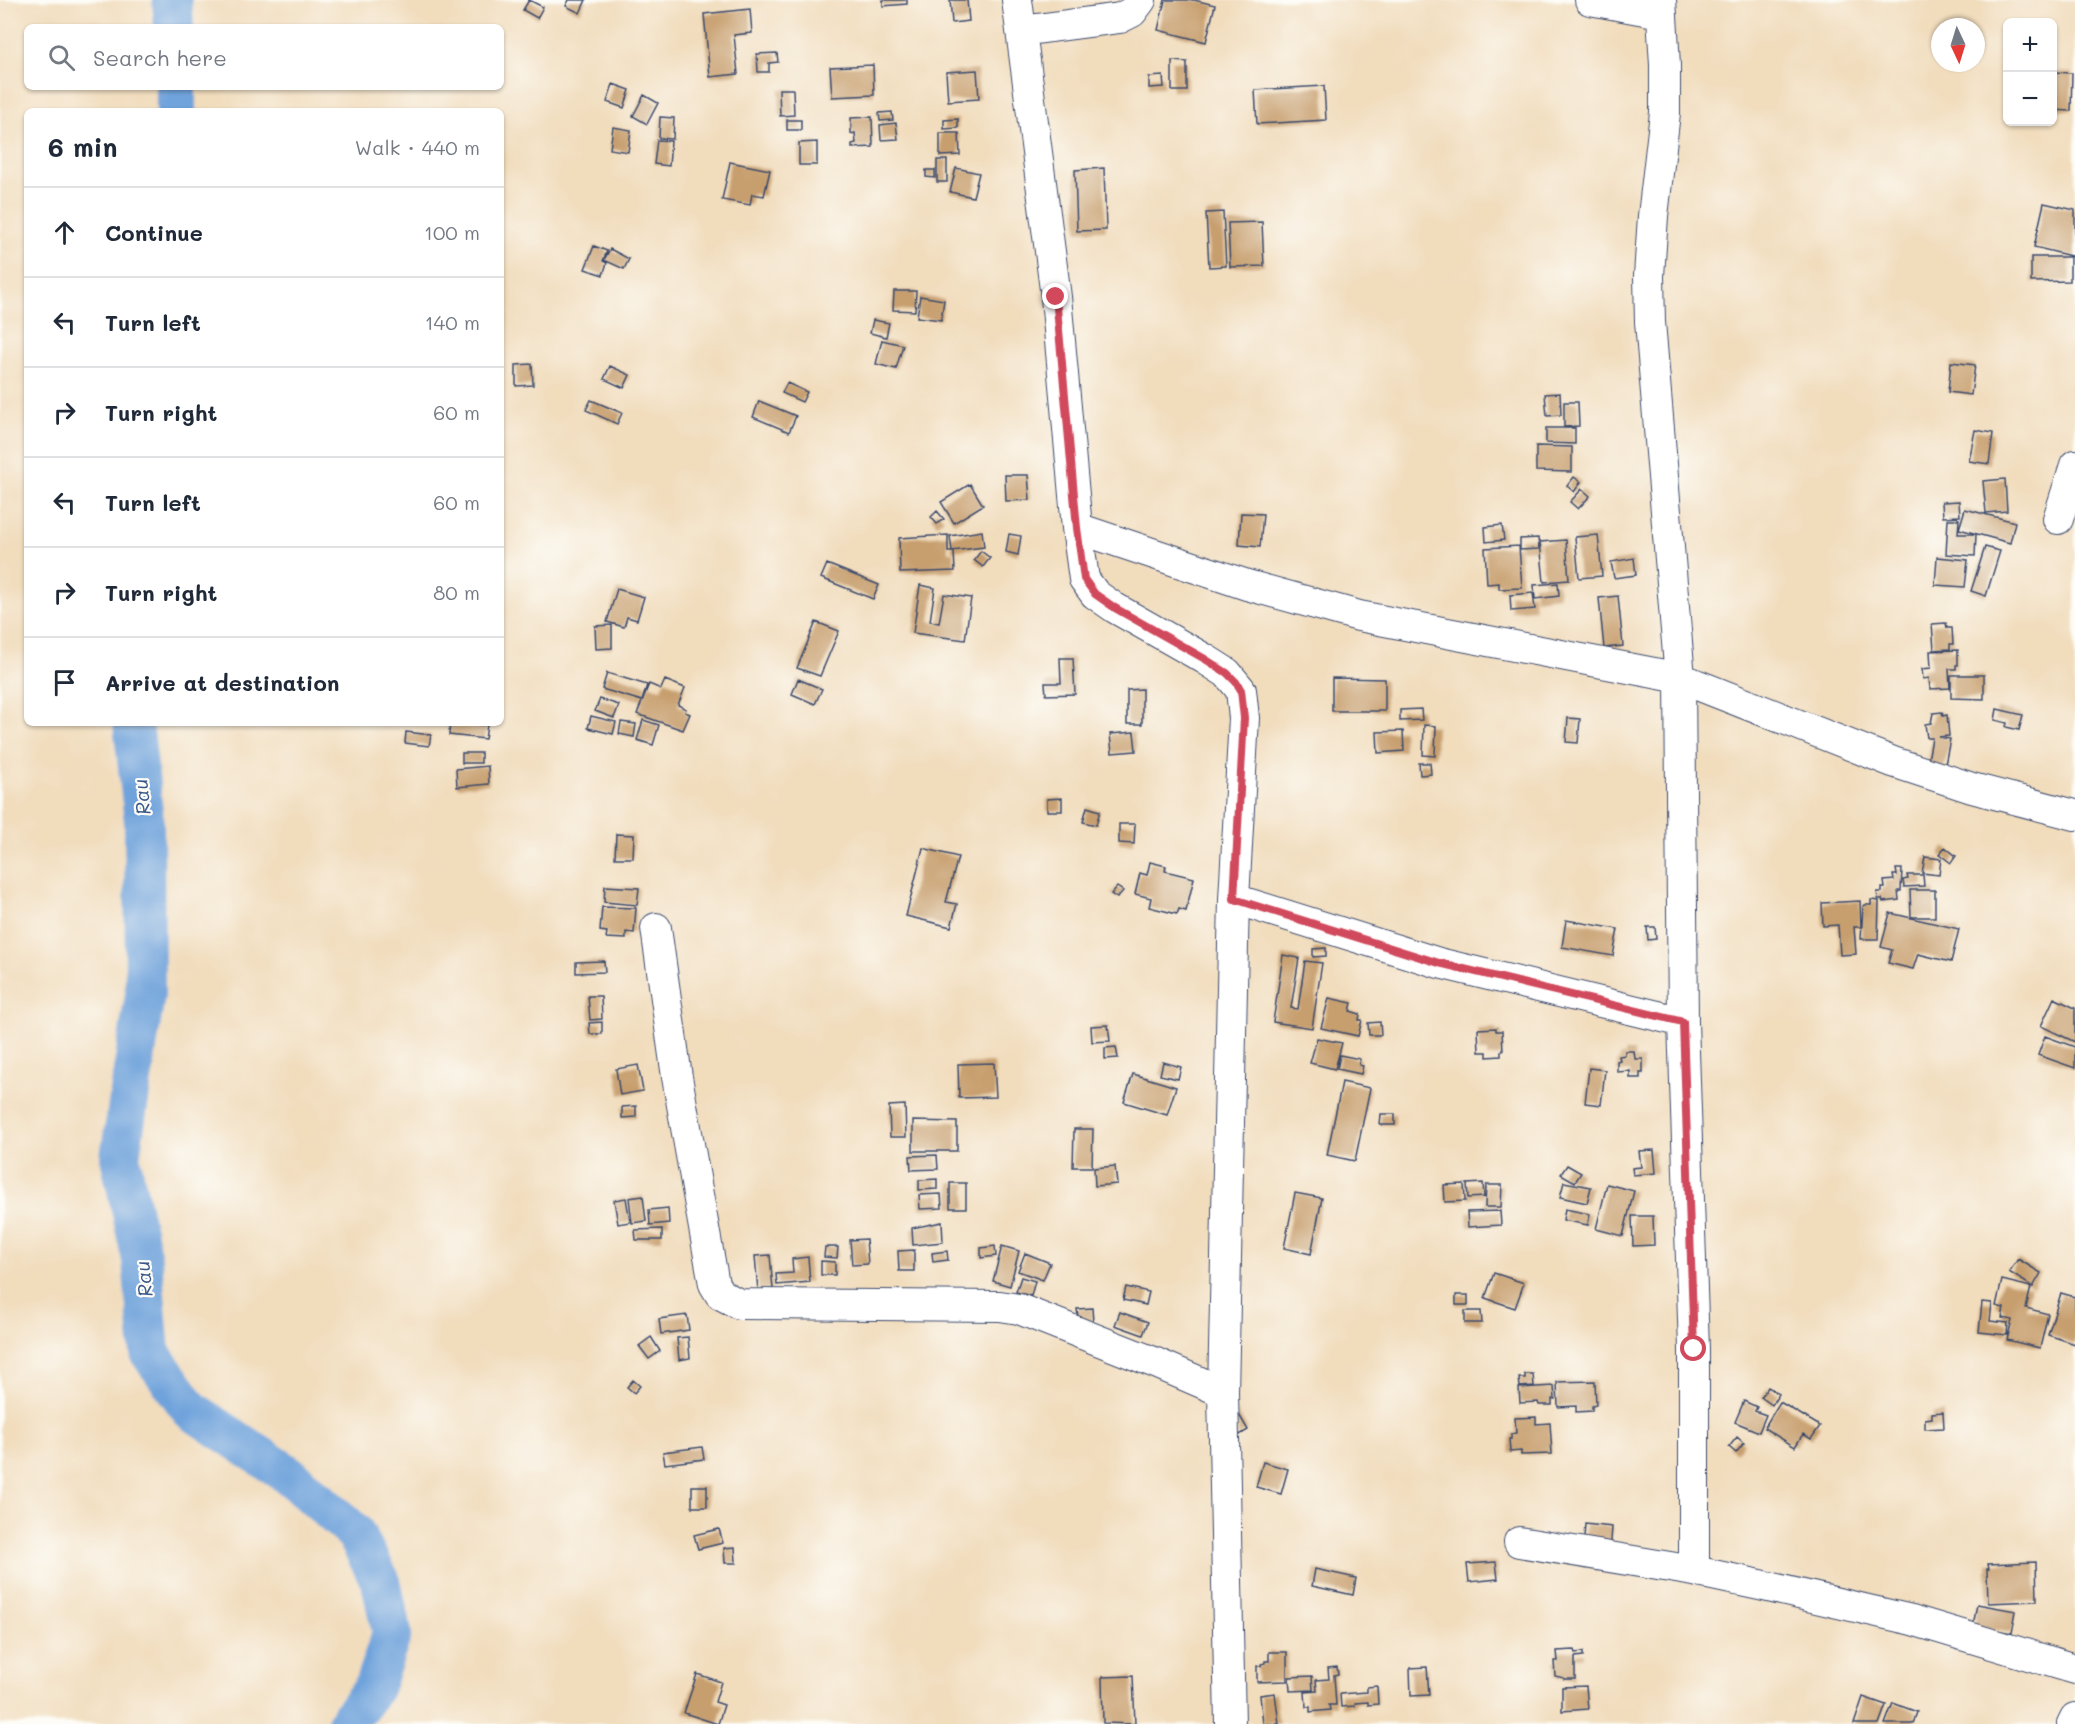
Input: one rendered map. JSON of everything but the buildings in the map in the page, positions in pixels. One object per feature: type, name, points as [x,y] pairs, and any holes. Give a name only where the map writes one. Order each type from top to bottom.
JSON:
[{"type":"street","points":[[1017,0],[1056,297],[1077,528],[1084,579],[1095,594],[1227,673],[1241,690],[1244,718],[1234,899],[1223,1392],[1230,1724]]},
{"type":"street","points":[[1022,32],[1120,18],[1132,12],[1141,0]]},
{"type":"street","points":[[1590,0],[1661,6],[1665,65],[1665,113],[1653,216],[1649,299],[1680,678],[1683,1022],[1694,1349],[1694,1571]]},
{"type":"street","points":[[2058,519],[2075,465]]},
{"type":"street","points":[[1077,528],[1247,585],[1359,616],[1680,678],[1893,762],[1971,788],[2075,815]]},
{"type":"street","points":[[1234,899],[1439,963],[1683,1022]]},
{"type":"street","points":[[656,928],[679,1089],[714,1284],[720,1294],[739,1304],[1000,1306],[1019,1309],[1223,1392]]},
{"type":"street","points":[[1519,1542],[1694,1571],[1912,1620],[2075,1669]]},
{"type":"street","points":[[2072,1724],[2075,1718]]},
{"type":"waterway","name":"Rau","points":[[172,0],[174,24]]},
{"type":"waterway","name":"Rau","points":[[176,90],[176,108]]},
{"type":"waterway","name":"Rau","points":[[133,726],[144,821],[145,995],[120,1157],[142,1260],[150,1353],[191,1410],[289,1475],[355,1533],[381,1582],[392,1633],[373,1688],[346,1724]]},
{"type":"route","points":[[1056,297],[1077,528],[1084,579],[1095,594],[1227,673],[1241,690],[1244,718],[1234,899],[1439,963],[1683,1022],[1694,1349]]}]
